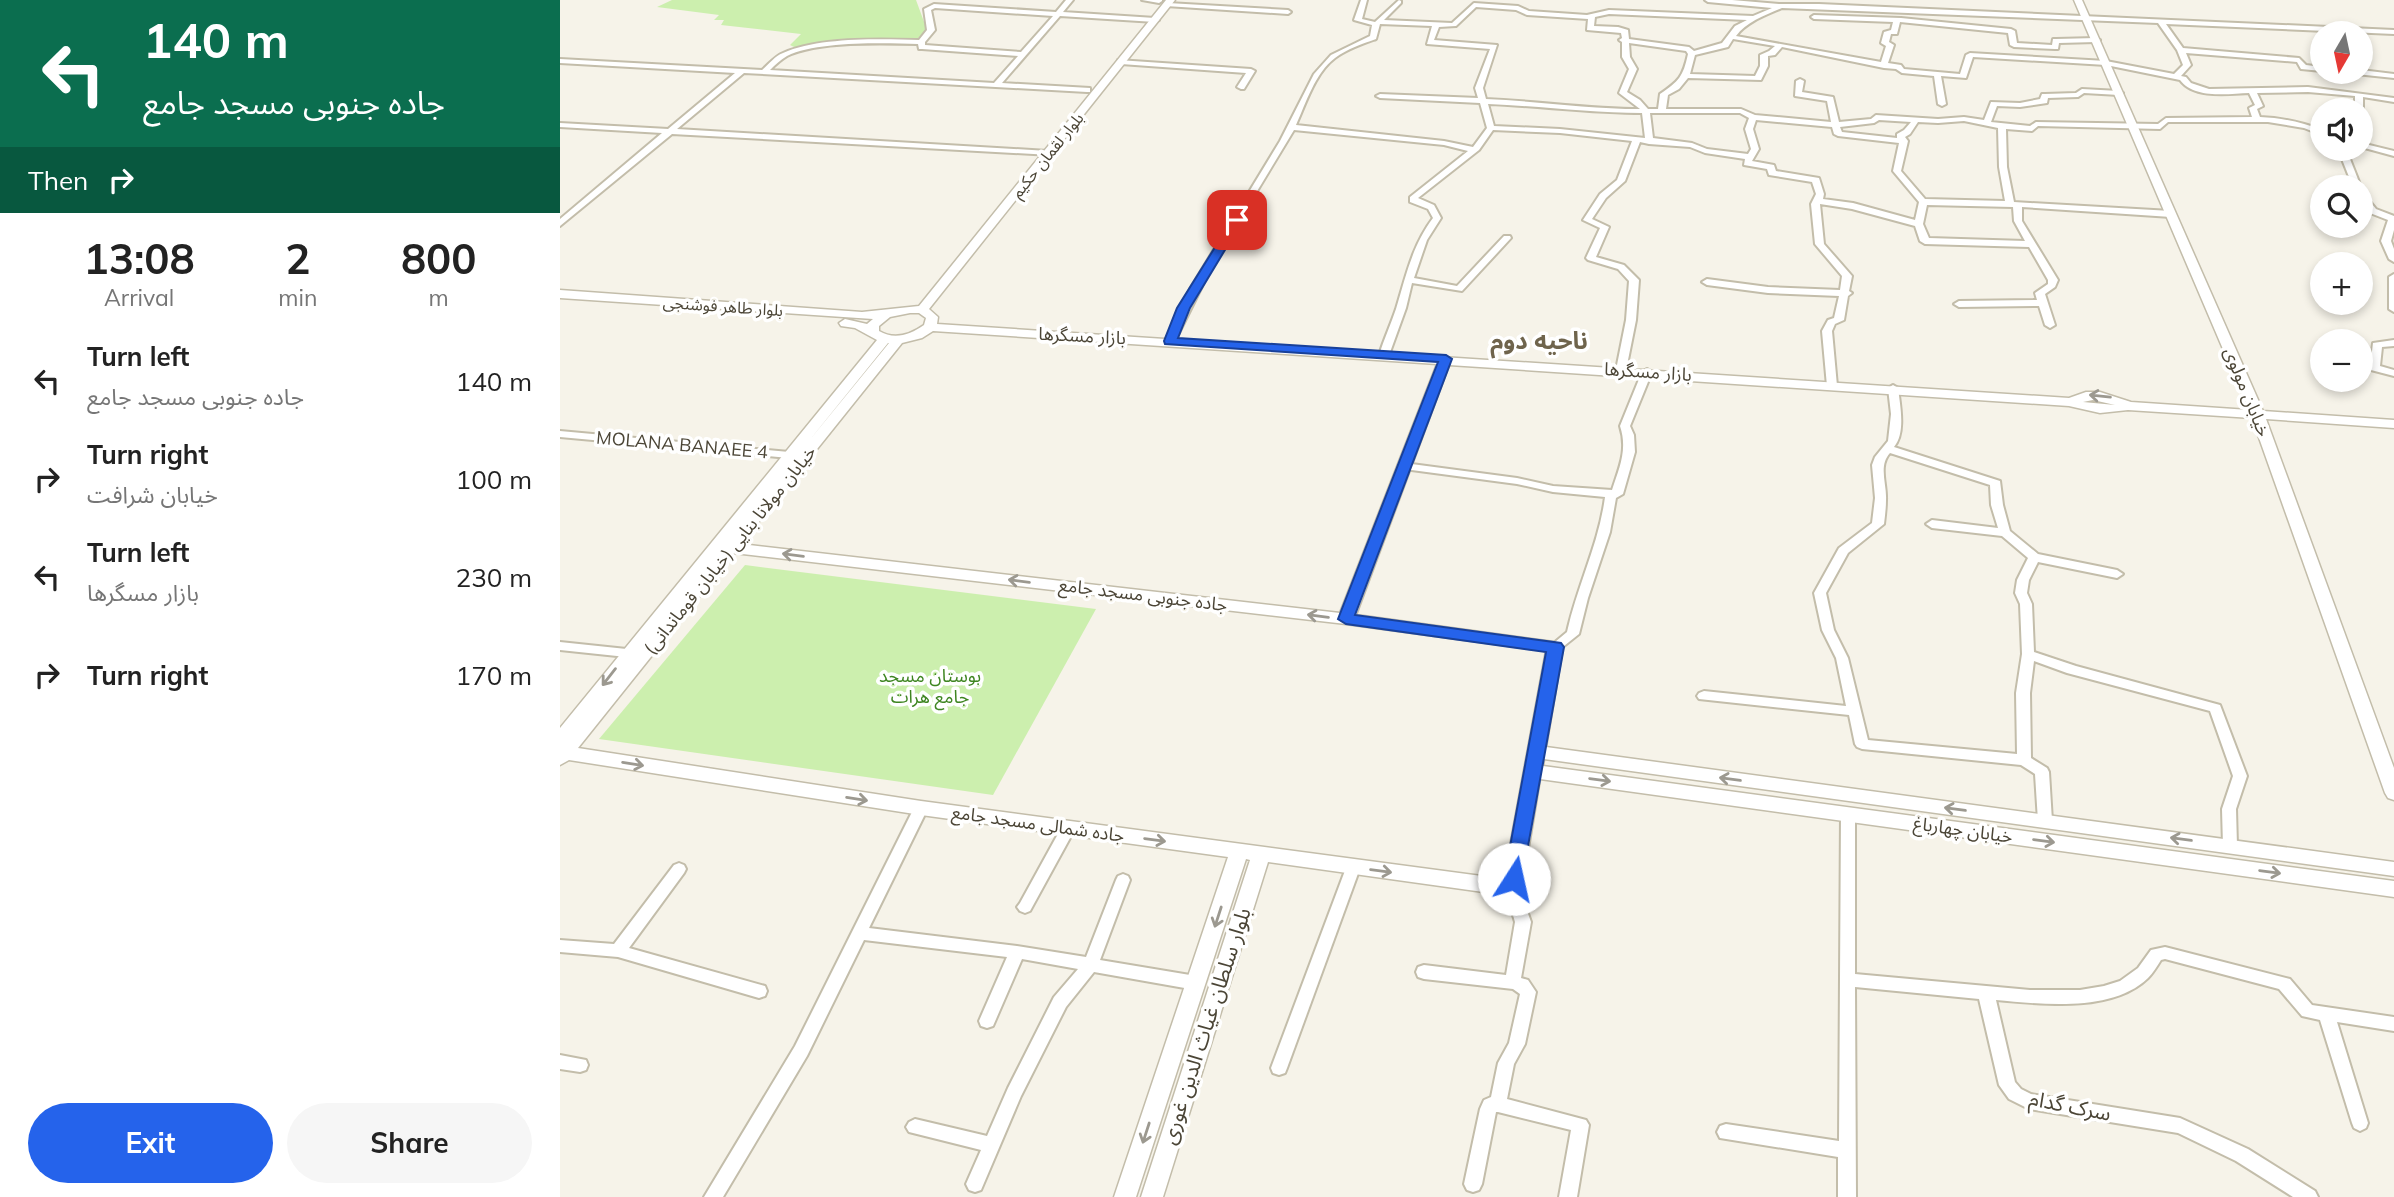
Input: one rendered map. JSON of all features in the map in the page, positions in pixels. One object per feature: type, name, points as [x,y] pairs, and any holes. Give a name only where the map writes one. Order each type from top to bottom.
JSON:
[{"type":"street","points":[[998,83],[1070,0]]},
{"type":"street","points":[[1145,0],[1288,12]]},
{"type":"street","points":[[1364,0],[1358,20],[1379,23],[1454,25],[1474,5],[1496,3],[1527,13],[1592,17],[1609,12],[1754,18]]},
{"type":"street","points":[[1708,0],[1781,6],[1912,9],[2394,32]]},
{"type":"street","name":"خیابان مولوی","points":[[2078,0],[2257,413],[2390,769],[2394,793]]},
{"type":"street","name":"بلوار لقمان حکیم","points":[[1042,153],[1087,90],[1164,1]]},
{"type":"street","points":[[1170,341],[1183,308],[1292,127],[1310,85],[1324,64],[1340,52],[1373,37],[1379,23],[1399,2]]},
{"type":"street","points":[[1692,54],[1725,45],[1738,28],[1781,6]]},
{"type":"street","points":[[921,42],[931,30],[929,7],[1150,19]]},
{"type":"street","points":[[1912,9],[1913,22]]},
{"type":"street","points":[[1592,17],[1590,28],[1618,29],[1625,32],[1623,40],[1626,57],[1633,69],[1623,93],[1639,101],[1645,110],[1650,127],[1649,142]]},
{"type":"street","points":[[1814,17],[1898,19],[2011,31],[2014,45],[2055,47],[2056,41],[2096,40]]},
{"type":"street","name":"بلوار لقمان حکیم","points":[[916,310],[1042,153],[1122,62],[1150,19]]},
{"type":"street","points":[[1884,66],[1890,46],[1885,43],[1888,32],[1894,32],[1898,19]]},
{"type":"street","points":[[2161,22],[2181,50],[2187,65],[2177,76]]},
{"type":"street","points":[[1384,355],[1409,279],[1413,258],[1424,235],[1437,218],[1431,207],[1413,200],[1414,197],[1486,139],[1491,128],[1479,88],[1494,47],[1430,42],[1437,23]]},
{"type":"street","points":[[1731,37],[1898,67],[1902,71],[1963,76],[1970,55],[2106,63],[2177,76],[2189,85],[2253,93],[2292,88],[2394,100]]},
{"type":"street","points":[[765,71],[787,53],[795,51],[880,40],[921,42]]},
{"type":"street","points":[[1623,40],[1689,49],[1692,54],[1687,76],[1680,88],[1664,94],[1662,110]]},
{"type":"street","points":[[921,42],[922,47],[1024,54]]},
{"type":"street","points":[[1687,76],[1758,78],[1764,66],[1764,55],[1772,53],[1780,45]]},
{"type":"street","points":[[2181,50],[2299,61],[2304,67],[2310,68]]},
{"type":"street","points":[[560,61],[1087,90]]},
{"type":"street","points":[[1122,62],[1251,71],[1241,87]]},
{"type":"street","points":[[560,223],[743,70]]},
{"type":"street","points":[[1937,74],[1942,104]]},
{"type":"street","points":[[2373,74],[2394,76]]},
{"type":"street","points":[[1800,81],[1798,94],[1830,99],[1838,134],[1904,141]]},
{"type":"street","points":[[1987,122],[1994,104],[2033,104],[2044,101],[2045,96],[2078,95],[2082,91],[2119,93]]},
{"type":"street","points":[[2253,93],[2259,106],[2253,108],[2258,121]]},
{"type":"street","points":[[1380,96],[1606,111],[1741,111],[1753,117],[1838,125],[1874,121],[1876,117],[1987,122],[2032,129],[2036,124],[2160,127],[2166,120],[2258,121],[2310,126]]},
{"type":"street","points":[[1753,117],[1749,129],[1755,149],[1747,163],[1771,167],[1772,173],[1816,180],[1820,194],[1815,204],[1820,244],[1847,276],[1839,320],[1831,322],[1827,331],[1832,386]]},
{"type":"street","points":[[1916,120],[1908,132],[1900,136],[1904,141],[1899,176],[1923,202],[2014,204],[2171,214]]},
{"type":"street","points":[[560,125],[1042,153]]},
{"type":"street","points":[[2002,126],[2003,167],[2018,221],[2053,280],[2052,285],[2040,293],[2051,319],[2050,325]]},
{"type":"street","points":[[1292,127],[1444,143],[1472,149]]},
{"type":"street","points":[[1491,128],[1560,131],[1692,145],[1705,151],[1749,157]]},
{"type":"street","points":[[1621,370],[1631,320],[1634,280],[1621,267],[1591,258],[1605,227],[1587,220],[1603,196],[1621,181],[1636,141]]},
{"type":"street","points":[[2373,148],[2394,154]]},
{"type":"street","points":[[1818,201],[1853,206],[1919,224]]},
{"type":"street","points":[[1923,202],[1919,224],[1925,241],[2031,244]]},
{"type":"street","points":[[2373,211],[2393,219],[2386,242],[2394,259]]},
{"type":"street","points":[[1409,279],[1459,289],[1507,238]]},
{"type":"street","points":[[2393,303],[2394,278]]},
{"type":"street","points":[[1707,282],[1768,290],[1846,293]]},
{"type":"street","name":"بلوار طاهر فوشنجی","points":[[560,294],[862,316],[916,310]]},
{"type":"street","points":[[1959,304],[2042,303]]},
{"type":"street","name":"بلوار طاهر فوشنجی","points":[[560,304],[858,324],[885,337]]},
{"type":"street","points":[[885,337],[917,335],[930,327],[932,317],[916,310]]},
{"type":"street","name":"خیابان مولانا بنایی (خیابان قوماندانی)","points":[[561,751],[645,656],[731,548],[885,337],[876,321],[886,314]]},
{"type":"street","name":"بازار مسگرها","points":[[930,327],[1894,388],[2071,402],[2089,409],[2113,411],[2128,405],[2394,424]]},
{"type":"street","points":[[2394,343],[2377,345],[2375,368],[2394,373]]},
{"type":"street","points":[[1346,619],[1446,359]]},
{"type":"street","points":[[1617,494],[1630,459],[1629,435],[1625,426],[1631,403],[1647,372]]},
{"type":"street","points":[[1894,388],[1896,414],[1893,442],[1880,457],[1878,466],[1881,498],[1878,524],[1843,551],[1820,593],[1828,630],[1842,658],[1862,744],[2024,760],[2042,772],[2045,821]]},
{"type":"street","name":"MOLANA BANAEE 4","points":[[560,434],[797,456]]},
{"type":"street","points":[[1889,449],[1996,483],[1997,505],[2005,533]]},
{"type":"street","name":"خیابان مولانا بنایی (خیابان قوماندانی)","points":[[561,751],[629,652],[797,456]]},
{"type":"street","points":[[1404,466],[1506,479],[1553,489],[1617,494]]},
{"type":"street","points":[[1513,982],[1523,922],[1512,888],[1555,647],[1573,634],[1579,601],[1609,526],[1611,496],[1617,494]]},
{"type":"street","points":[[1932,524],[2005,533],[2034,557],[2117,574]]},
{"type":"street","name":"جاده جنوبی مسجد جامع","points":[[731,548],[1346,619],[1555,647]]},
{"type":"street","points":[[2024,760],[2023,693],[2028,654],[2026,604],[2021,593],[2023,580],[2034,557]]},
{"type":"street","points":[[560,646],[629,652],[645,656]]},
{"type":"street","points":[[2028,654],[2072,670],[2215,708],[2240,776],[2229,809],[2230,846]]},
{"type":"street","points":[[1704,696],[1854,710]]},
{"type":"street","name":"جاده شمالی مسجد جامع","points":[[561,751],[921,808],[1512,888]]},
{"type":"street","name":"خیابان چهارباغ","points":[[1536,752],[2394,869]]},
{"type":"street","name":"خیابان چهارباغ","points":[[1533,771],[2394,888]]},
{"type":"street","points":[[713,1197],[801,1051],[921,808]]},
{"type":"street","points":[[1847,1197],[1848,814]]},
{"type":"street","points":[[1025,907],[1069,827]]},
{"type":"street","points":[[1125,1197],[1240,852]]},
{"type":"street","name":"بلوار سلطان غیاث الدین غوری","points":[[1152,1197],[1261,855]]},
{"type":"street","points":[[1279,1068],[1353,868]]},
{"type":"street","points":[[618,951],[679,869]]},
{"type":"street","points":[[975,1184],[1014,1093],[1060,1002],[1090,966],[1123,880]]},
{"type":"street","points":[[860,933],[1017,952],[1196,983]]},
{"type":"street","points":[[560,946],[618,951],[759,991]]},
{"type":"street","points":[[987,1021],[1017,952]]},
{"type":"street","points":[[1848,980],[1986,993],[2087,997],[2121,988],[2150,968],[2156,956],[2165,953],[2284,984],[2308,1011],[2394,1024]]},
{"type":"street","points":[[1424,972],[1513,982],[1522,985],[1528,992],[1517,1044],[1509,1056],[1498,1104]]},
{"type":"street","name":"سرک گدام","points":[[1986,993],[2007,1085],[2015,1094],[2029,1101],[2180,1126],[2242,1155],[2309,1197]]},
{"type":"street","points":[[2327,1015],[2360,1124]]},
{"type":"street","points":[[560,1062],[580,1065]]},
{"type":"street","points":[[1473,1184],[1488,1108],[1498,1104],[1580,1125],[1568,1197]]},
{"type":"street","points":[[915,1127],[992,1145]]},
{"type":"street","points":[[1726,1132],[1848,1150]]},
{"type":"green space","points":[[672,0],[916,0],[927,30],[916,40],[876,39],[798,49],[790,45],[801,34],[721,25],[724,20],[714,20],[719,15],[657,7]]},
{"type":"green space","name":"بوستان مسجد جامع هرات","points":[[745,565],[1096,609],[993,795],[599,739]]},
{"type":"district","name":"ناحیه دوم","points":[[1539,341]]},
{"type":"route","points":[[1237,220],[1183,308],[1170,341],[1446,359],[1346,619],[1555,647],[1514,879]]}]
